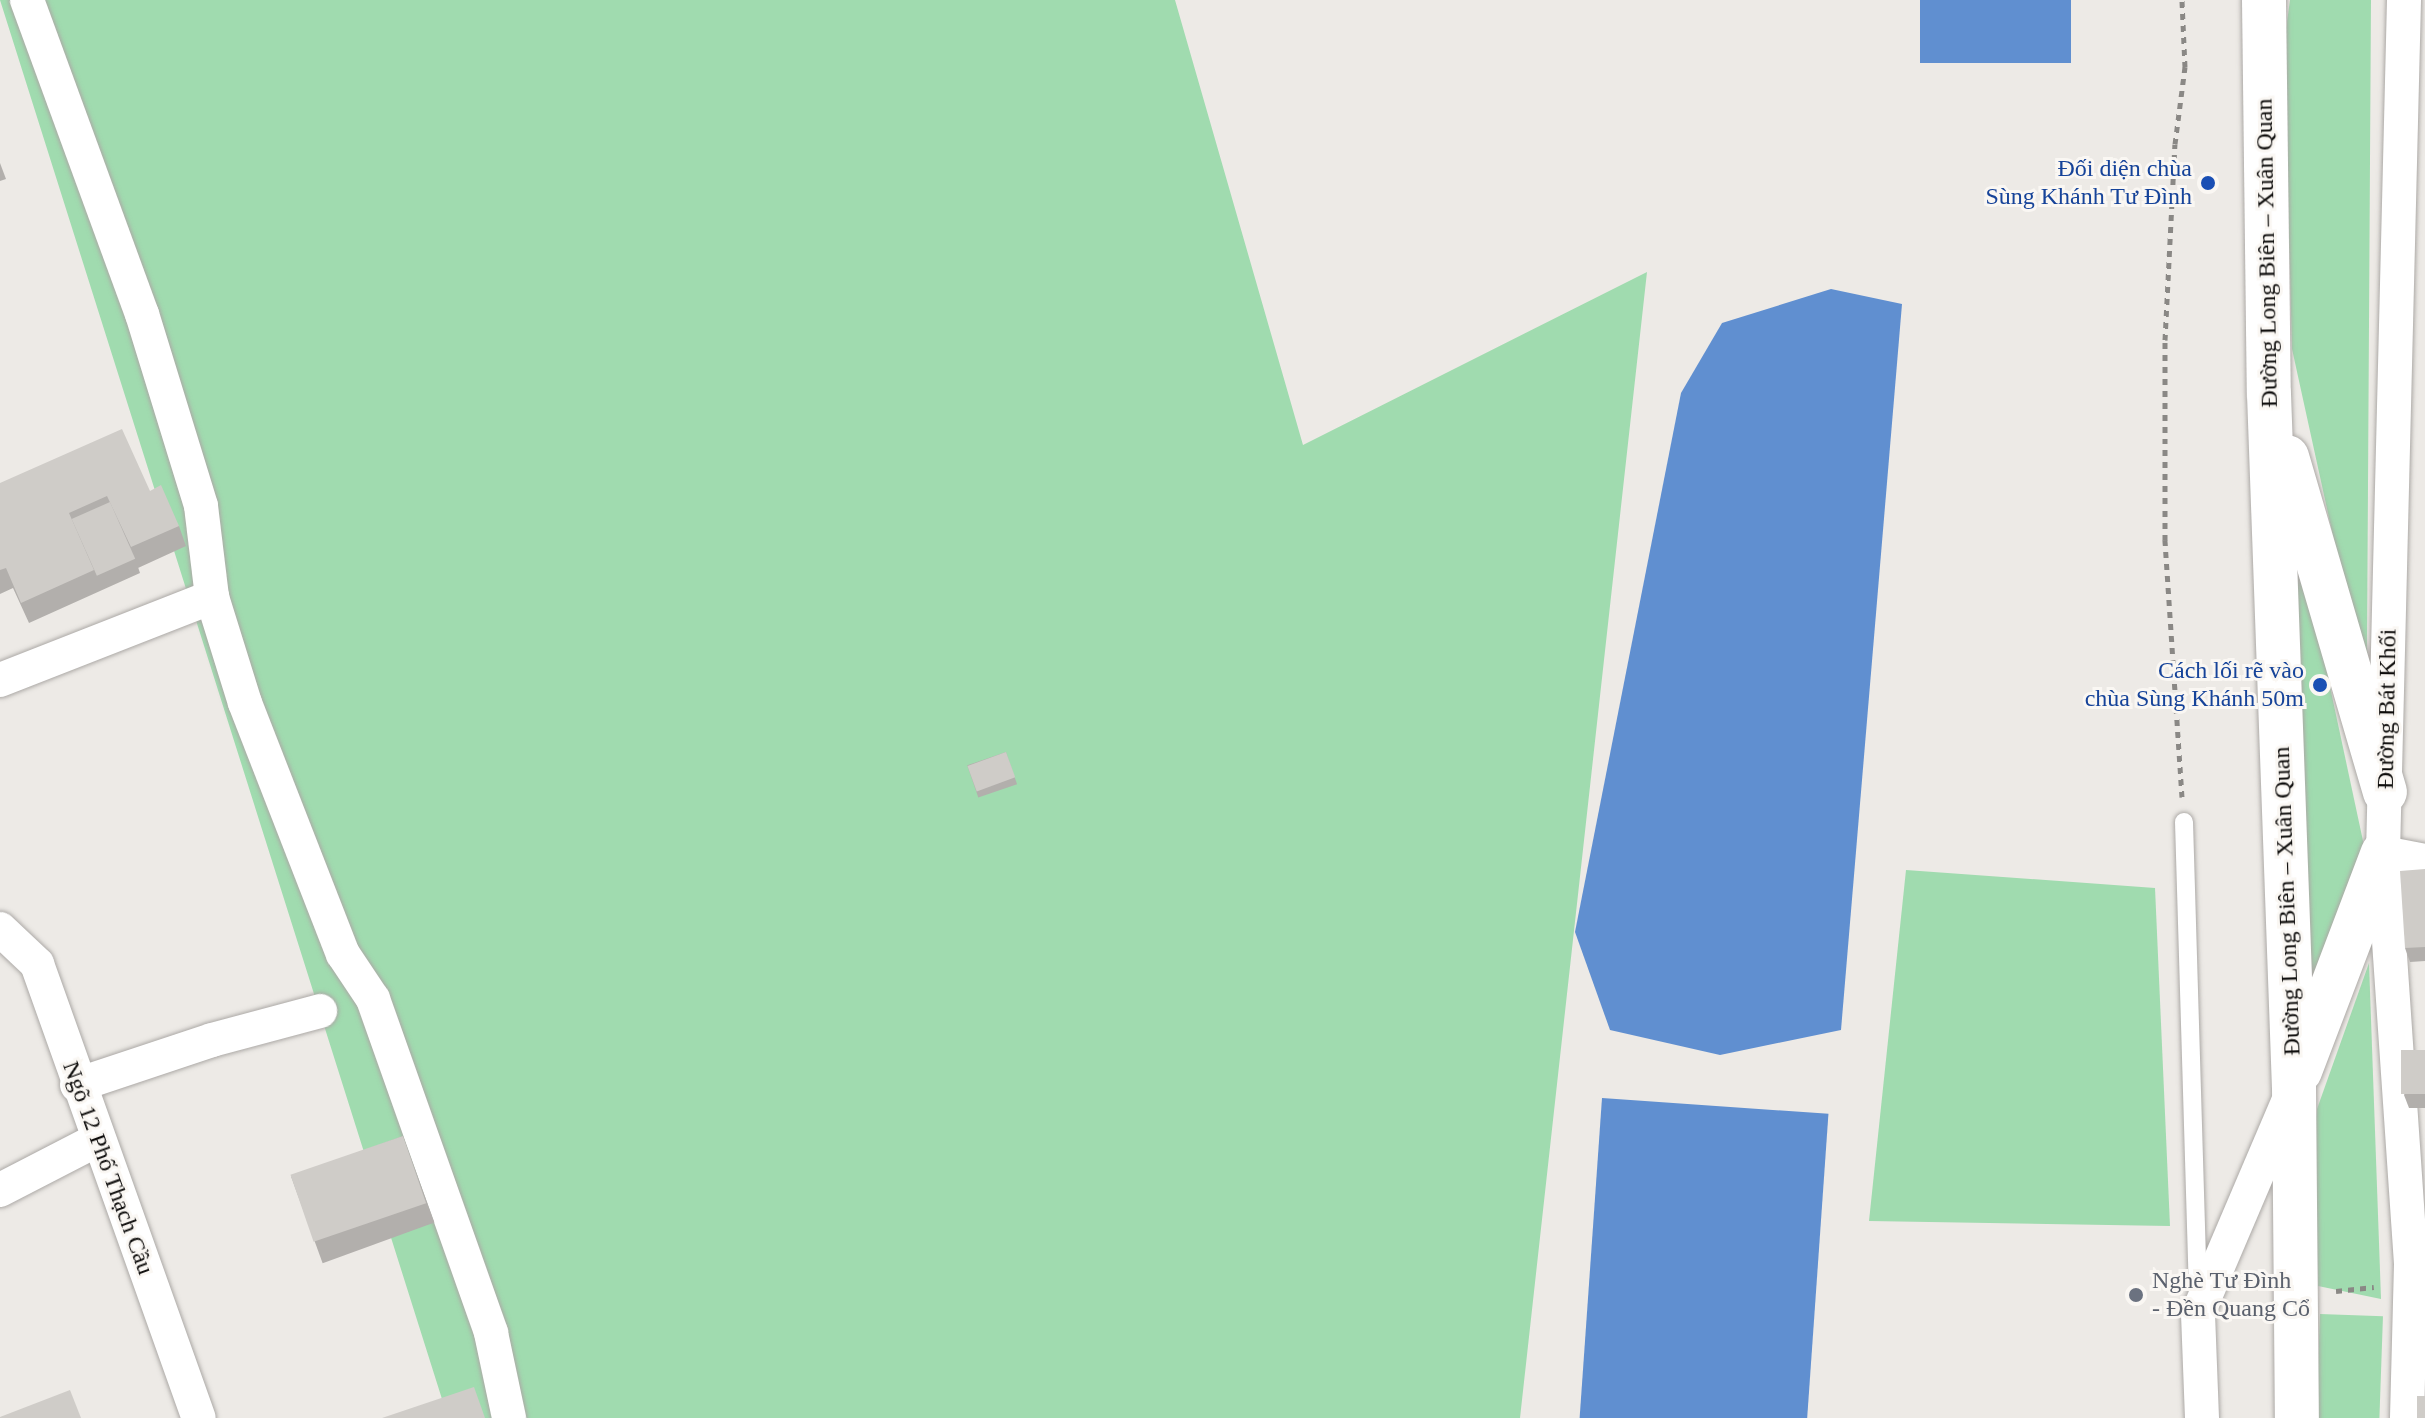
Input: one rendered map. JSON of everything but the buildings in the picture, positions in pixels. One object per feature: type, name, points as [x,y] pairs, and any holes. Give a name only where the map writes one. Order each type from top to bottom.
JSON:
[{"type":"main road","name":"Đường Long Biên – Xuân Quan","points":[[2264,0],[2269,394],[2294,1088],[2297,1418]]},
{"type":"main road","points":[[2269,394],[2385,792]]},
{"type":"main road","points":[[2294,1088],[2383,853]]},
{"type":"street","points":[[27,0],[142,314],[201,506],[212,597],[245,703],[343,954],[373,999],[491,1333],[509,1418]]},
{"type":"street","name":"Đường Bát Khối","points":[[2404,0],[2383,853],[2417,1283],[2407,1418]]},
{"type":"street","points":[[0,680],[212,597]]},
{"type":"street","points":[[2383,853],[2425,861]]},
{"type":"street","name":"Ngõ 12 Phố Thạch Cầu","points":[[0,929],[37,964],[77,1085],[199,1418]]},
{"type":"street","points":[[77,1085],[320,1011]]},
{"type":"street","points":[[2202,1418],[2198,1313],[2294,1088]]},
{"type":"street","points":[[0,1190],[97,1140]]},
{"type":"lane","points":[[2184,822],[2198,1313]]},
{"type":"path","points":[[2182,0],[2185,67],[2175,144],[2165,340],[2165,540],[2184,822]]},
{"type":"path","points":[[2295,1295],[2417,1283]]},
{"type":"green space","points":[[0,0],[1175,0],[1303,445],[1647,272],[1520,1418],[448,1418]]},
{"type":"green space","points":[[2290,0],[2371,0],[2367,648],[2377,737],[2292,349],[2284,44]]},
{"type":"green space","points":[[2292,509],[2363,841],[2364,870],[2310,1023]]},
{"type":"green space","points":[[1906,870],[2155,888],[2170,1226],[1869,1221]]},
{"type":"green space","points":[[2369,963],[2381,1299],[2318,1286],[2313,1145],[2317,1109]]},
{"type":"green space","points":[[2320,1314],[2383,1316],[2379,1418],[2316,1418]]},
{"type":"water","points":[[1920,0],[2071,0],[2071,63],[1920,63]]},
{"type":"water","points":[[1831,289],[1902,304],[1841,1030],[1720,1055],[1610,1030],[1575,932],[1681,393],[1722,323]]},
{"type":"water","points":[[1602,1098],[1828,1114],[1807,1418],[1580,1418]]},
{"type":"place","name":"Đối diện chùa Sùng Khánh Tư Đình","points":[[2208,183]]},
{"type":"place","name":"Cách lối rẽ vào chùa Sùng Khánh 50m","points":[[2320,685]]},
{"type":"place","name":"Nghè Tư Đình - Đền Quang Cổ","points":[[2136,1295]]}]
